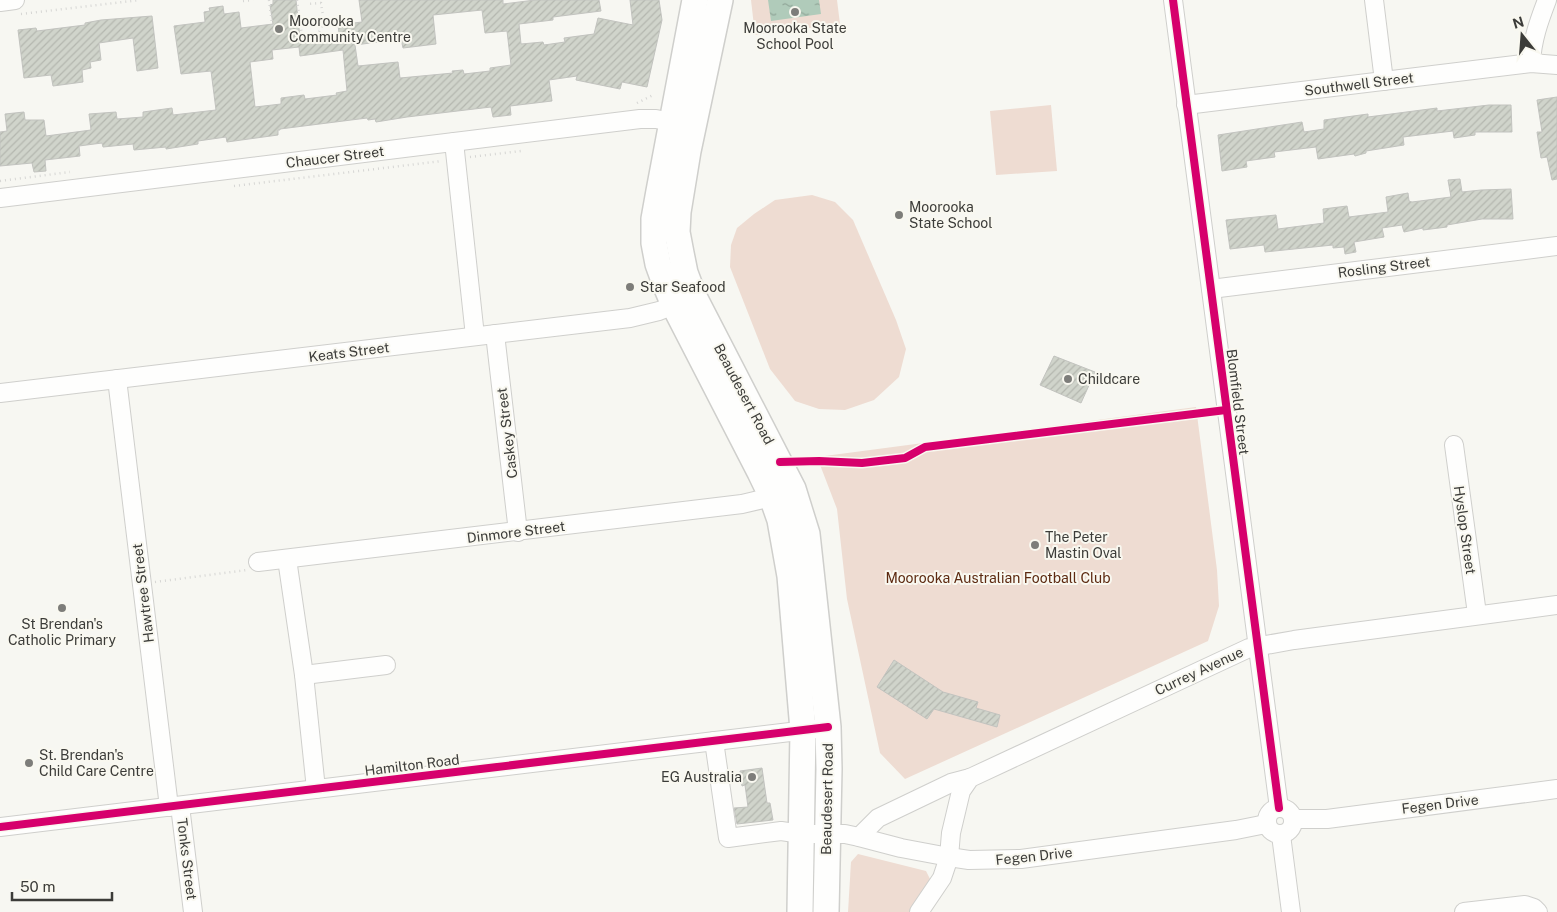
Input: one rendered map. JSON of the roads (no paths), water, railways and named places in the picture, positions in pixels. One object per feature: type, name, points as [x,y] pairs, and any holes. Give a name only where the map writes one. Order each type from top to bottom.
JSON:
[{"type":"highway","name":"Beaudesert Road","points":[[695,0],[654,219],[654,243],[658,264],[684,301],[780,462],[793,489],[807,534],[812,569],[816,728],[792,832],[800,912]]},
{"type":"highway","name":"Beaudesert Road","points":[[720,0],[688,151],[678,212],[684,301],[772,497],[780,520],[816,728],[829,769],[826,912]]},
{"type":"street","name":"Blomfield Street","points":[[1173,0],[1278,808]]},
{"type":"street","points":[[1374,0],[1384,80]]},
{"type":"street","points":[[1531,62],[1535,32],[1547,0]]},
{"type":"street","name":"Southwell Street","points":[[1186,105],[1531,62],[1557,65]]},
{"type":"street","name":"Chaucer Street","points":[[0,198],[640,119],[656,119],[671,122]]},
{"type":"street","points":[[454,142],[475,336]]},
{"type":"street","name":"Rosling Street","points":[[1211,289],[1557,246]]},
{"type":"street","name":"Keats Street","points":[[0,393],[647,315],[684,301]]},
{"type":"street","name":"Caskey Street","points":[[494,334],[518,532]]},
{"type":"street","name":"Hawtree Street","points":[[117,379],[142,584],[174,806]]},
{"type":"street","name":"Hyslop Street","points":[[1454,445],[1477,614]]},
{"type":"street","name":"Dinmore Street","points":[[258,562],[518,532],[750,502],[772,497]]},
{"type":"street","points":[[287,559],[304,675],[316,789]]},
{"type":"street","name":"Currey Avenue","points":[[859,836],[878,818],[950,783],[970,778],[1249,648],[1477,614],[1557,605]]},
{"type":"street","points":[[304,675],[386,664]]},
{"type":"street","name":"Hamilton Road","points":[[0,827],[816,728]]},
{"type":"street","name":"Fegen Drive","points":[[714,741],[728,838],[792,832],[859,836],[901,848],[969,860],[1021,859],[1236,830],[1266,824]]},
{"type":"street","points":[[919,912],[942,878],[949,857],[956,808],[961,791],[970,778]]},
{"type":"street","name":"Fegen Drive","points":[[1293,819],[1327,818],[1557,789]]},
{"type":"street","name":"Tonks Street","points":[[174,806],[193,912]]},
{"type":"street","points":[[1278,808],[1288,811],[1293,819],[1290,830],[1281,834],[1272,832],[1266,824],[1269,812],[1278,808]]},
{"type":"street","points":[[1281,834],[1291,912]]},
{"type":"street","points":[[1464,912],[1525,905],[1534,908],[1538,912]]},
{"type":"water","points":[[768,0],[819,0],[821,14],[771,21]]},
{"type":"place","name":"Moorooka State School Pool","points":[[795,12]]},
{"type":"place","name":"Moorooka Community Centre","points":[[279,29]]},
{"type":"place","name":"Moorooka State School","points":[[899,215]]},
{"type":"place","name":"Star Seafood","points":[[630,287]]},
{"type":"place","name":"Childcare","points":[[1068,379]]},
{"type":"place","name":"The Peter Mastin Oval","points":[[1035,545]]},
{"type":"place","name":"St Brendan's Catholic Primary","points":[[62,608]]},
{"type":"place","name":"St. Brendan's Child Care Centre","points":[[29,763]]},
{"type":"place","name":"EG Australia","points":[[752,777]]},
{"type":"park label","name":"Moorooka Australian Football Club","points":[[998,578]]}]
